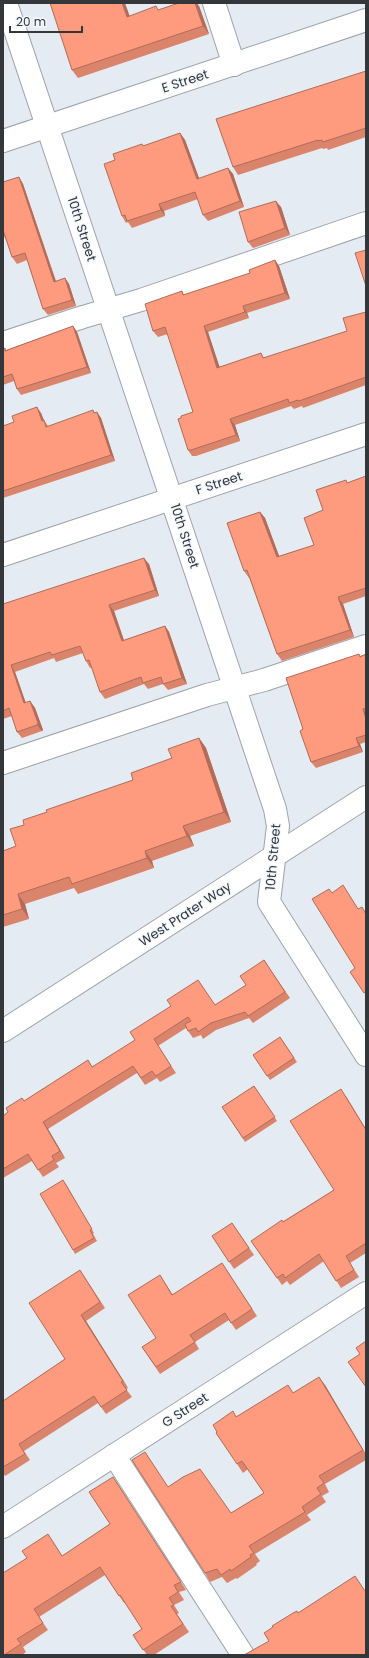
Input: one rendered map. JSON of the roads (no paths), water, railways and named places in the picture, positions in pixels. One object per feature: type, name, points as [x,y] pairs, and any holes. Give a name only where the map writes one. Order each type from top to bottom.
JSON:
[{"type":"street","name":"10th Street","points":[[6,3],[275,809],[278,826],[269,902],[366,1055]]},
{"type":"street","points":[[214,3],[234,65]]},
{"type":"street","name":"E Street","points":[[3,141],[366,20]]},
{"type":"street","points":[[3,343],[108,309],[141,300],[366,223]]},
{"type":"street","name":"F Street","points":[[3,554],[366,434]]},
{"type":"street","points":[[3,763],[207,695],[264,680],[366,646]]},
{"type":"street","name":"West Prater Way","points":[[3,1031],[366,797]]},
{"type":"street","name":"G Street","points":[[3,1527],[366,1294]]},
{"type":"street","points":[[114,1456],[243,1655]]}]
